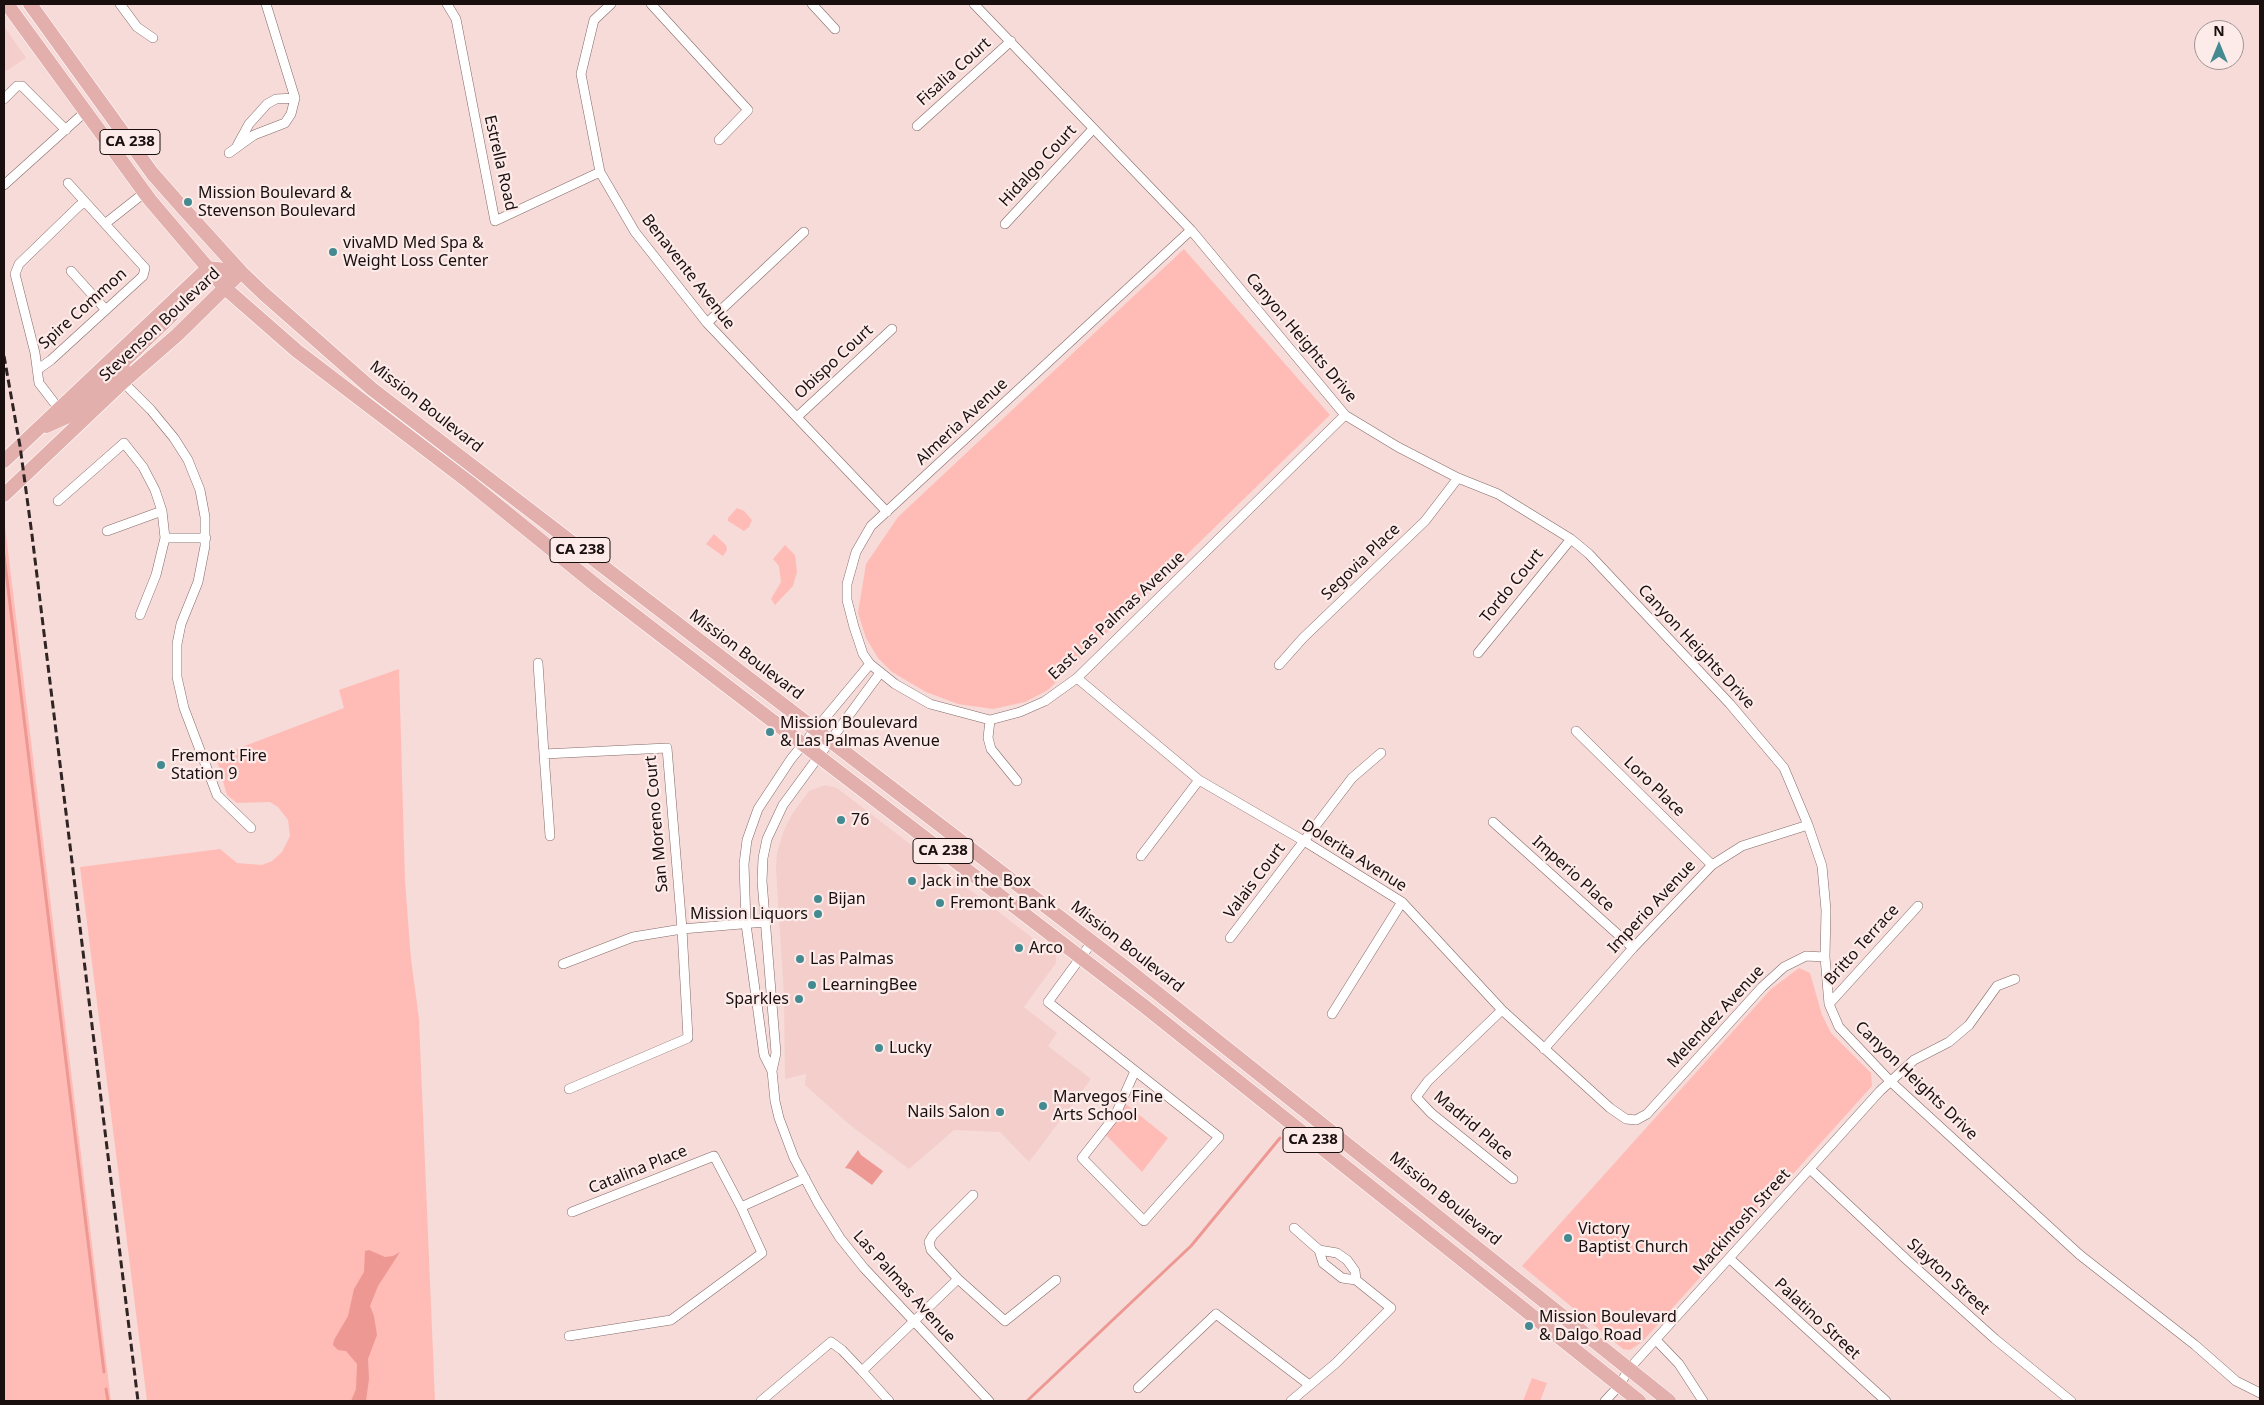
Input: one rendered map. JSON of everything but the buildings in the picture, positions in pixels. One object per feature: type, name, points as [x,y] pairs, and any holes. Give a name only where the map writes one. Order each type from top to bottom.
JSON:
[{"type":"main road","name":"Mission Boulevard","points":[[7,4],[144,193],[225,288],[317,368],[429,451],[587,579],[1081,957],[1639,1401]]},
{"type":"main road","name":"Mission Boulevard","points":[[30,4],[152,173],[241,272],[294,321],[380,395],[1092,942],[1669,1401]]},
{"type":"main road","name":"Stevenson Boulevard","points":[[4,461],[208,268],[241,272]]},
{"type":"main road","name":"Stevenson Boulevard","points":[[4,495],[123,382],[177,335],[241,272]]},
{"type":"main road","points":[[31,435],[66,417],[102,386],[112,382],[123,382],[120,373],[124,361],[172,315],[184,290]]},
{"type":"street","points":[[120,4],[137,27],[153,38]]},
{"type":"street","points":[[229,153],[254,135],[285,123],[291,114],[295,98],[266,4]]},
{"type":"street","name":"Estrella Road","points":[[447,4],[456,19],[495,221],[600,172]]},
{"type":"street","name":"Benavente Avenue","points":[[611,4],[594,20],[581,74],[600,172],[635,232],[707,323],[887,512]]},
{"type":"street","points":[[651,4],[748,110],[719,140]]},
{"type":"street","points":[[812,4],[835,29]]},
{"type":"street","name":"Canyon Heights Drive","points":[[974,4],[1191,230],[1345,415],[1398,447],[1458,478],[1498,494],[1570,539],[1589,554],[1730,704],[1784,768],[1808,825],[1822,866],[1826,910],[1825,957],[1829,1004],[1839,1027],[1890,1081],[2080,1255],[2194,1345],[2236,1381],[2260,1393]]},
{"type":"street","name":"Fisalia Court","points":[[917,126],[1011,41]]},
{"type":"street","points":[[4,99],[16,86],[22,86],[66,130]]},
{"type":"street","points":[[237,146],[249,124],[267,104],[276,99],[295,98]]},
{"type":"street","points":[[4,185],[85,112]]},
{"type":"street","name":"Hidalgo Court","points":[[1005,224],[1093,129]]},
{"type":"street","points":[[68,182],[106,223],[144,193]]},
{"type":"street","points":[[59,409],[38,382],[34,353],[15,274],[19,264],[80,205],[86,203]]},
{"type":"street","name":"Spire Common","points":[[36,370],[51,360],[143,276],[145,268],[106,223]]},
{"type":"street","name":"Almeria Avenue","points":[[880,673],[863,654],[847,600],[847,584],[856,552],[871,526],[1191,230]]},
{"type":"street","points":[[707,323],[804,232]]},
{"type":"street","points":[[71,271],[106,310]]},
{"type":"street","name":"Obispo Court","points":[[797,417],[892,329]]},
{"type":"street","points":[[123,382],[165,426],[188,460],[202,499],[206,538],[200,573],[177,644],[177,677],[184,708],[216,795],[251,828]]},
{"type":"street","name":"East Las Palmas Avenue","points":[[880,673],[930,704],[990,720],[1020,712],[1046,701],[1077,678],[1345,415]]},
{"type":"street","points":[[58,501],[124,443],[143,467],[155,490],[162,511],[165,538],[156,575],[140,615]]},
{"type":"street","name":"Segovia Place","points":[[1279,665],[1303,638],[1425,521],[1458,478]]},
{"type":"street","points":[[107,531],[162,511]]},
{"type":"street","points":[[165,538],[206,538]]},
{"type":"street","name":"Tordo Court","points":[[1478,653],[1570,539]]},
{"type":"street","points":[[538,663],[550,836]]},
{"type":"street","points":[[816,730],[870,664]]},
{"type":"street","points":[[819,756],[880,673]]},
{"type":"street","name":"Dolerita Avenue","points":[[1077,678],[1199,780],[1304,841],[1402,902],[1502,1010],[1544,1049],[1617,1114],[1630,1120],[1639,1119]]},
{"type":"street","points":[[990,720],[988,738],[991,749],[1017,781]]},
{"type":"street","name":"Las Palmas Avenue","points":[[816,730],[791,759],[770,790],[750,827],[744,864],[746,924],[764,1056],[772,1071],[779,1118],[794,1158],[818,1203],[840,1238],[864,1268],[989,1401]]},
{"type":"street","name":"Loro Place","points":[[1576,731],[1712,865]]},
{"type":"street","name":"San Moreno Court","points":[[544,754],[667,748],[682,929]]},
{"type":"street","name":"Valais Court","points":[[1230,938],[1352,778],[1381,753]]},
{"type":"street","name":"Las Palmas Avenue","points":[[772,1071],[776,1053],[762,881],[763,858],[767,839],[783,805],[819,756]]},
{"type":"street","points":[[1141,856],[1199,780]]},
{"type":"street","name":"Imperio Place","points":[[1493,822],[1633,948]]},
{"type":"street","name":"Imperio Avenue","points":[[1544,1049],[1633,948],[1712,865],[1742,846],[1808,825]]},
{"type":"street","points":[[1332,1014],[1402,902]]},
{"type":"street","name":"Britto Terrace","points":[[1829,1004],[1918,906]]},
{"type":"street","points":[[563,964],[633,936],[682,929],[765,922]]},
{"type":"street","points":[[569,1089],[688,1038],[682,929]]},
{"type":"street","points":[[1092,942],[1048,1002],[1219,1136],[1144,1221],[1082,1158],[1115,1116],[1135,1071]]},
{"type":"street","name":"Melendez Avenue","points":[[1639,1119],[1649,1111],[1762,987],[1784,967],[1806,956],[1825,957]]},
{"type":"street","name":"Mackintosh Street","points":[[1605,1401],[1619,1386],[1629,1370],[1890,1081],[1914,1060],[1949,1042],[1969,1025],[1997,986],[2015,979]]},
{"type":"street","name":"Madrid Place","points":[[1502,1010],[1428,1081],[1416,1097],[1431,1113],[1513,1179]]},
{"type":"street","name":"Catalina Place","points":[[572,1212],[714,1156],[741,1208]]},
{"type":"street","name":"Slayton Street","points":[[1810,1169],[1995,1339],[2071,1401]]},
{"type":"street","points":[[569,1336],[671,1320],[762,1254],[741,1208],[805,1178]]},
{"type":"street","points":[[973,1195],[933,1235],[929,1242],[931,1250],[958,1279],[1005,1321],[1056,1280]]},
{"type":"street","points":[[1291,1401],[1308,1384],[1336,1363],[1391,1308],[1356,1280],[1342,1278],[1323,1263],[1319,1250],[1294,1228]]},
{"type":"street","points":[[1319,1250],[1337,1253],[1348,1260],[1355,1270],[1356,1280]]},
{"type":"street","name":"Palatino Street","points":[[1729,1258],[1886,1401]]},
{"type":"street","points":[[862,1371],[958,1279]]},
{"type":"street","points":[[1138,1388],[1216,1314],[1308,1384]]},
{"type":"street","points":[[1656,1340],[1680,1364],[1703,1401]]},
{"type":"street","points":[[761,1401],[831,1342],[842,1350],[889,1401]]},
{"type":"shaded area","points":[[4,26],[26,58],[6,71],[4,70]]},
{"type":"shaded area","points":[[1184,249],[1330,415],[1048,690],[1025,702],[993,709],[958,704],[926,692],[892,672],[878,658],[866,638],[858,613],[866,564],[898,517]]},
{"type":"shaded area","points":[[737,508],[744,511],[752,520],[749,527],[744,531],[728,521],[728,518]]},
{"type":"shaded area","points":[[4,518],[111,1401],[4,1401]]},
{"type":"shaded area","points":[[714,534],[726,545],[727,550],[723,556],[706,544]]},
{"type":"shaded area","points":[[785,545],[795,555],[797,572],[793,586],[775,605],[771,599],[781,582],[779,566],[773,559]]},
{"type":"shaded area","points":[[399,669],[405,881],[411,959],[419,1019],[435,1401],[147,1401],[80,867],[220,849],[237,863],[262,865],[272,861],[282,852],[290,836],[288,820],[278,807],[270,802],[237,803],[227,795],[216,757],[344,708],[339,690]]},
{"type":"shaded area","points":[[825,785],[837,788],[1056,956],[1056,963],[1024,1007],[1057,1033],[1048,1046],[1091,1079],[1029,1162],[1000,1132],[954,1130],[909,1169],[850,1125],[805,1085],[806,1074],[785,1079],[784,995],[776,869],[777,853],[784,830],[792,814],[809,791]]},
{"type":"shaded area","points":[[1799,968],[1810,973],[1822,1015],[1831,1033],[1871,1073],[1872,1086],[1642,1342],[1630,1350],[1623,1349],[1522,1266],[1771,989]]},
{"type":"shaded area","points":[[1122,1101],[1168,1138],[1142,1172],[1103,1132]]},
{"type":"shaded area","points":[[858,1150],[861,1155],[883,1171],[872,1185],[850,1169],[845,1168]]},
{"type":"shaded area","points":[[369,1250],[385,1257],[393,1256],[400,1252],[378,1286],[370,1306],[374,1316],[377,1335],[368,1359],[369,1379],[366,1401],[351,1401],[356,1389],[357,1364],[346,1351],[338,1350],[333,1345],[348,1316],[354,1289],[364,1272],[365,1251]]},
{"type":"shaded area","points":[[1532,1378],[1547,1383],[1540,1401],[1523,1401]]},
{"type":"waterway","points":[[4,555],[104,1372]]},
{"type":"waterway","points":[[1027,1401],[1191,1246],[1280,1138]]},
{"type":"waterway","points":[[106,1389],[108,1401]]},
{"type":"railway","points":[[4,356],[20,446],[32,535],[138,1401]]},
{"type":"place","name":"Mission Boulevard & Stevenson Boulevard","points":[[188,202]]},
{"type":"place","name":"vivaMD Med Spa & Weight Loss Center","points":[[333,252]]},
{"type":"place","name":"Mission Boulevard & Las Palmas Avenue","points":[[770,732]]},
{"type":"place","name":"Fremont Fire Station 9","points":[[161,765]]},
{"type":"place","name":"76","points":[[841,820]]},
{"type":"place","name":"Jack in the Box","points":[[912,881]]},
{"type":"place","name":"Bijan","points":[[818,899]]},
{"type":"place","name":"Fremont Bank","points":[[940,903]]},
{"type":"place","name":"Mission Liquors","points":[[818,914]]},
{"type":"place","name":"Arco","points":[[1019,948]]},
{"type":"place","name":"Las Palmas","points":[[800,959]]},
{"type":"place","name":"LearningBee","points":[[812,985]]},
{"type":"place","name":"Sparkles","points":[[799,999]]},
{"type":"place","name":"Lucky","points":[[879,1048]]},
{"type":"place","name":"Marvegos Fine Arts School","points":[[1043,1106]]},
{"type":"place","name":"Nails Salon","points":[[1000,1112]]},
{"type":"place","name":"Victory Baptist Church","points":[[1568,1238]]},
{"type":"place","name":"Mission Boulevard & Dalgo Road","points":[[1529,1326]]}]
